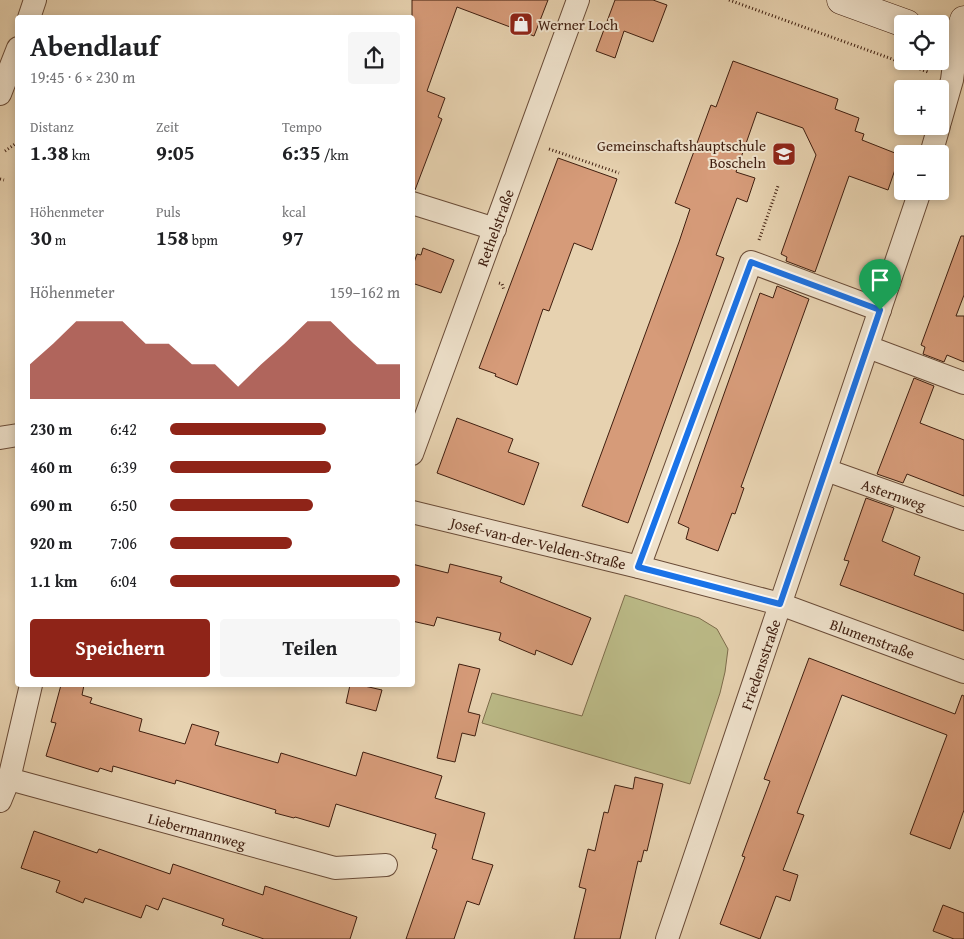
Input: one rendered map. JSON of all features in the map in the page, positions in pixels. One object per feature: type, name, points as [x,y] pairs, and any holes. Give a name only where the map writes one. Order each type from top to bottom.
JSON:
[{"type":"main road","points":[[841,0],[894,19]]},
{"type":"street","points":[[30,15],[35,0]]},
{"type":"street","name":"Rethelstraße","points":[[415,446],[578,0]]},
{"type":"street","points":[[949,90],[952,80],[956,35]]},
{"type":"street","points":[[8,83],[15,58]]},
{"type":"street","name":"Friedensstraße","points":[[667,939],[917,200]]},
{"type":"street","points":[[415,204],[495,229]]},
{"type":"street","points":[[638,567],[751,262],[880,310]]},
{"type":"street","points":[[868,346],[964,383]]},
{"type":"street","points":[[0,438],[15,436]]},
{"type":"street","name":"Asternweg","points":[[826,470],[964,519]]},
{"type":"street","name":"Josef-van-der-Velden-Straße","points":[[415,513],[780,604]]},
{"type":"street","name":"Blumenstraße","points":[[780,604],[964,672]]},
{"type":"street","points":[[0,801],[4,780],[30,687]]},
{"type":"street","name":"Liebermannweg","points":[[4,780],[335,868],[386,865]]},
{"type":"path","points":[[729,0],[952,80]]},
{"type":"path","points":[[527,141],[620,173]]},
{"type":"path","points":[[5,151],[15,144]]},
{"type":"path","points":[[751,262],[778,186]]},
{"type":"shaded area","points":[[625,595],[699,618],[717,629],[728,649],[720,693],[690,784],[482,723],[492,693],[582,716]]},
{"type":"building","points":[[412,0],[548,0],[534,36],[457,7],[427,91],[445,98],[438,117],[442,119],[415,190],[415,15],[412,15]]},
{"type":"building","points":[[615,0],[653,0],[667,5],[653,42],[624,31],[615,58],[596,51]]},
{"type":"building","points":[[733,61],[838,99],[835,109],[859,118],[855,131],[864,134],[862,140],[894,153],[894,172],[888,190],[849,176],[815,272],[786,261],[787,257],[781,254],[816,155],[803,128],[757,112],[736,172],[755,178],[747,202],[737,198],[716,255],[724,258],[628,523],[582,506],[690,209],[675,203],[711,105],[716,107]]},
{"type":"building","points":[[558,158],[617,179],[592,250],[574,243],[549,311],[543,309],[517,385],[479,368]]},
{"type":"building","points":[[961,236],[964,236],[964,295],[956,316],[964,316],[964,362],[947,355],[944,362],[923,354],[925,347],[921,345]]},
{"type":"building","points":[[423,248],[454,260],[441,293],[415,284],[415,260],[417,254],[421,255]]},
{"type":"building","points":[[777,286],[809,299],[741,487],[744,488],[735,514],[732,513],[718,551],[686,539],[689,528],[678,523],[760,293],[773,298]]},
{"type":"building","points":[[914,378],[934,386],[920,423],[964,440],[964,496],[907,474],[903,483],[877,474]]},
{"type":"building","points":[[457,418],[513,439],[508,452],[539,463],[524,505],[437,473]]},
{"type":"building","points":[[866,498],[894,508],[882,541],[920,557],[914,575],[964,594],[964,631],[840,585],[849,561],[844,560]]},
{"type":"building","points":[[450,564],[502,577],[500,582],[591,618],[572,665],[536,650],[535,655],[499,640],[501,633],[437,617],[434,626],[415,622],[415,565],[448,573]]},
{"type":"building","points":[[809,658],[955,714],[962,695],[964,696],[964,810],[950,849],[910,834],[947,735],[842,695],[797,813],[804,815],[783,870],[798,875],[790,901],[776,896],[760,939],[720,924],[745,857],[742,856],[770,781],[764,779]]},
{"type":"building","points":[[459,664],[480,669],[468,712],[480,715],[475,736],[462,733],[455,762],[437,758]]},
{"type":"building","points":[[60,687],[84,687],[82,695],[92,698],[90,703],[142,719],[139,731],[185,744],[192,724],[219,732],[215,745],[278,763],[281,753],[356,776],[363,752],[442,776],[435,798],[485,813],[472,859],[493,865],[479,905],[467,901],[454,939],[406,939],[437,850],[432,848],[436,834],[336,804],[329,827],[275,813],[276,810],[176,780],[175,784],[113,766],[112,772],[100,768],[98,772],[46,756],[56,723],[51,722]]},
{"type":"building","points":[[350,687],[369,687],[382,690],[376,711],[346,703]]},
{"type":"building","points":[[635,777],[663,784],[647,851],[644,850],[641,862],[638,861],[620,939],[574,939],[586,889],[579,887],[588,849],[595,851],[604,812],[608,813],[615,785],[633,789]]},
{"type":"building","points":[[34,831],[97,853],[99,849],[170,874],[173,864],[263,895],[265,886],[357,917],[350,939],[264,939],[222,925],[224,919],[163,898],[158,910],[146,905],[141,918],[85,898],[83,903],[56,892],[60,881],[21,868]]},
{"type":"building","points":[[943,905],[964,913],[964,939],[954,939],[933,931]]},
{"type":"place","name":"Werner Loch","points":[[521,24]]},
{"type":"place","name":"Gemeinschaftshauptschule Boscheln","points":[[784,154]]},
{"type":"route","points":[[751,262],[880,310],[780,604],[638,567],[751,262]]}]
